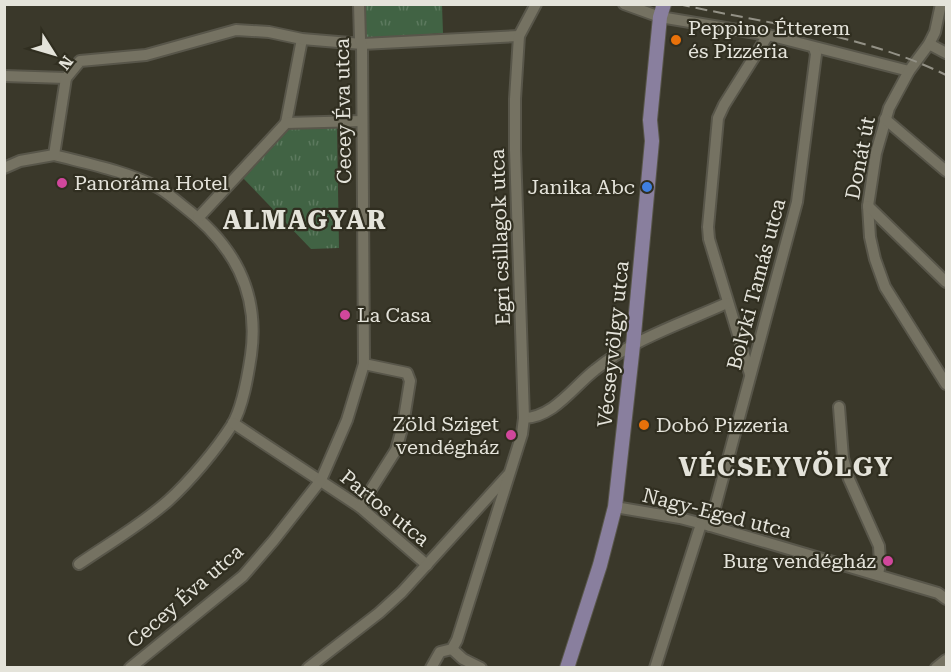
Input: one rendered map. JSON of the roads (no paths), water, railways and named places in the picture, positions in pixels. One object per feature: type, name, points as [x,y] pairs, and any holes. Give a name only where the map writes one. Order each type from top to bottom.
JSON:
[{"type":"main road","name":"Vécseyvölgy utca","points":[[567,668],[600,564],[615,507],[633,345],[652,141],[650,120],[662,11]]},
{"type":"street","name":"Cecey Éva utca","points":[[130,668],[243,576],[321,480],[347,420],[364,364],[362,44],[359,4]]},
{"type":"street","name":"Egri csillagok utca","points":[[431,668],[440,652],[452,649],[457,640],[522,434],[524,418],[515,99],[519,36],[536,4]]},
{"type":"street","points":[[624,4],[768,35],[909,71]]},
{"type":"street","name":"Donát út","points":[[941,4],[935,33],[909,71],[888,108],[876,153],[868,206],[870,237],[885,287],[946,384]]},
{"type":"street","points":[[54,155],[66,78],[80,61],[146,55],[236,30],[362,44],[519,36]]},
{"type":"street","points":[[750,374],[727,303],[709,239],[708,227],[718,118],[768,35]]},
{"type":"street","points":[[198,218],[286,123],[302,39]]},
{"type":"street","points":[[929,44],[946,53]]},
{"type":"street","name":"Bolyki Tamás utca","points":[[655,668],[706,525],[771,303],[797,202],[816,54],[814,48]]},
{"type":"street","points":[[4,76],[66,78]]},
{"type":"street","points":[[885,119],[946,171]]},
{"type":"street","points":[[286,123],[362,121]]},
{"type":"street","points":[[4,168],[20,161],[54,155],[117,170],[159,188],[198,218],[222,242],[239,267],[252,307],[249,368],[233,423],[198,469],[168,502],[78,564]]},
{"type":"street","points":[[868,206],[946,282]]},
{"type":"street","points":[[524,418],[533,418],[549,411],[596,369],[633,345],[727,303]]},
{"type":"street","points":[[360,507],[396,450],[404,425],[410,381],[407,373],[364,364]]},
{"type":"street","points":[[839,407],[843,458],[849,479],[879,546],[878,575]]},
{"type":"street","name":"Partos utca","points":[[233,423],[360,507],[427,565]]},
{"type":"street","name":"Egri csillagok utca","points":[[308,668],[379,613],[402,592],[511,472]]},
{"type":"street","name":"Nagy-Eged utca","points":[[615,507],[666,515],[706,525],[938,593],[946,599]]},
{"type":"street","points":[[452,649],[463,659],[481,668]]},
{"type":"street","points":[[936,668],[946,660]]},
{"type":"railway","points":[[678,4],[780,24],[882,49],[946,75]]},
{"type":"place","name":"Peppino Étterem és Pizzéria","points":[[676,40]]},
{"type":"place","name":"Panoráma Hotel","points":[[62,183]]},
{"type":"place","name":"Janika Abc","points":[[647,187]]},
{"type":"place","name":"La Casa","points":[[345,315]]},
{"type":"place","name":"Dobó Pizzeria","points":[[644,425]]},
{"type":"place","name":"Zöld Sziget vendégház","points":[[511,435]]},
{"type":"place","name":"Burg vendégház","points":[[888,561]]},
{"type":"district","name":"ALMAGYAR","points":[[305,220]]},
{"type":"district","name":"VÉCSEYVÖLGY","points":[[786,467]]}]
